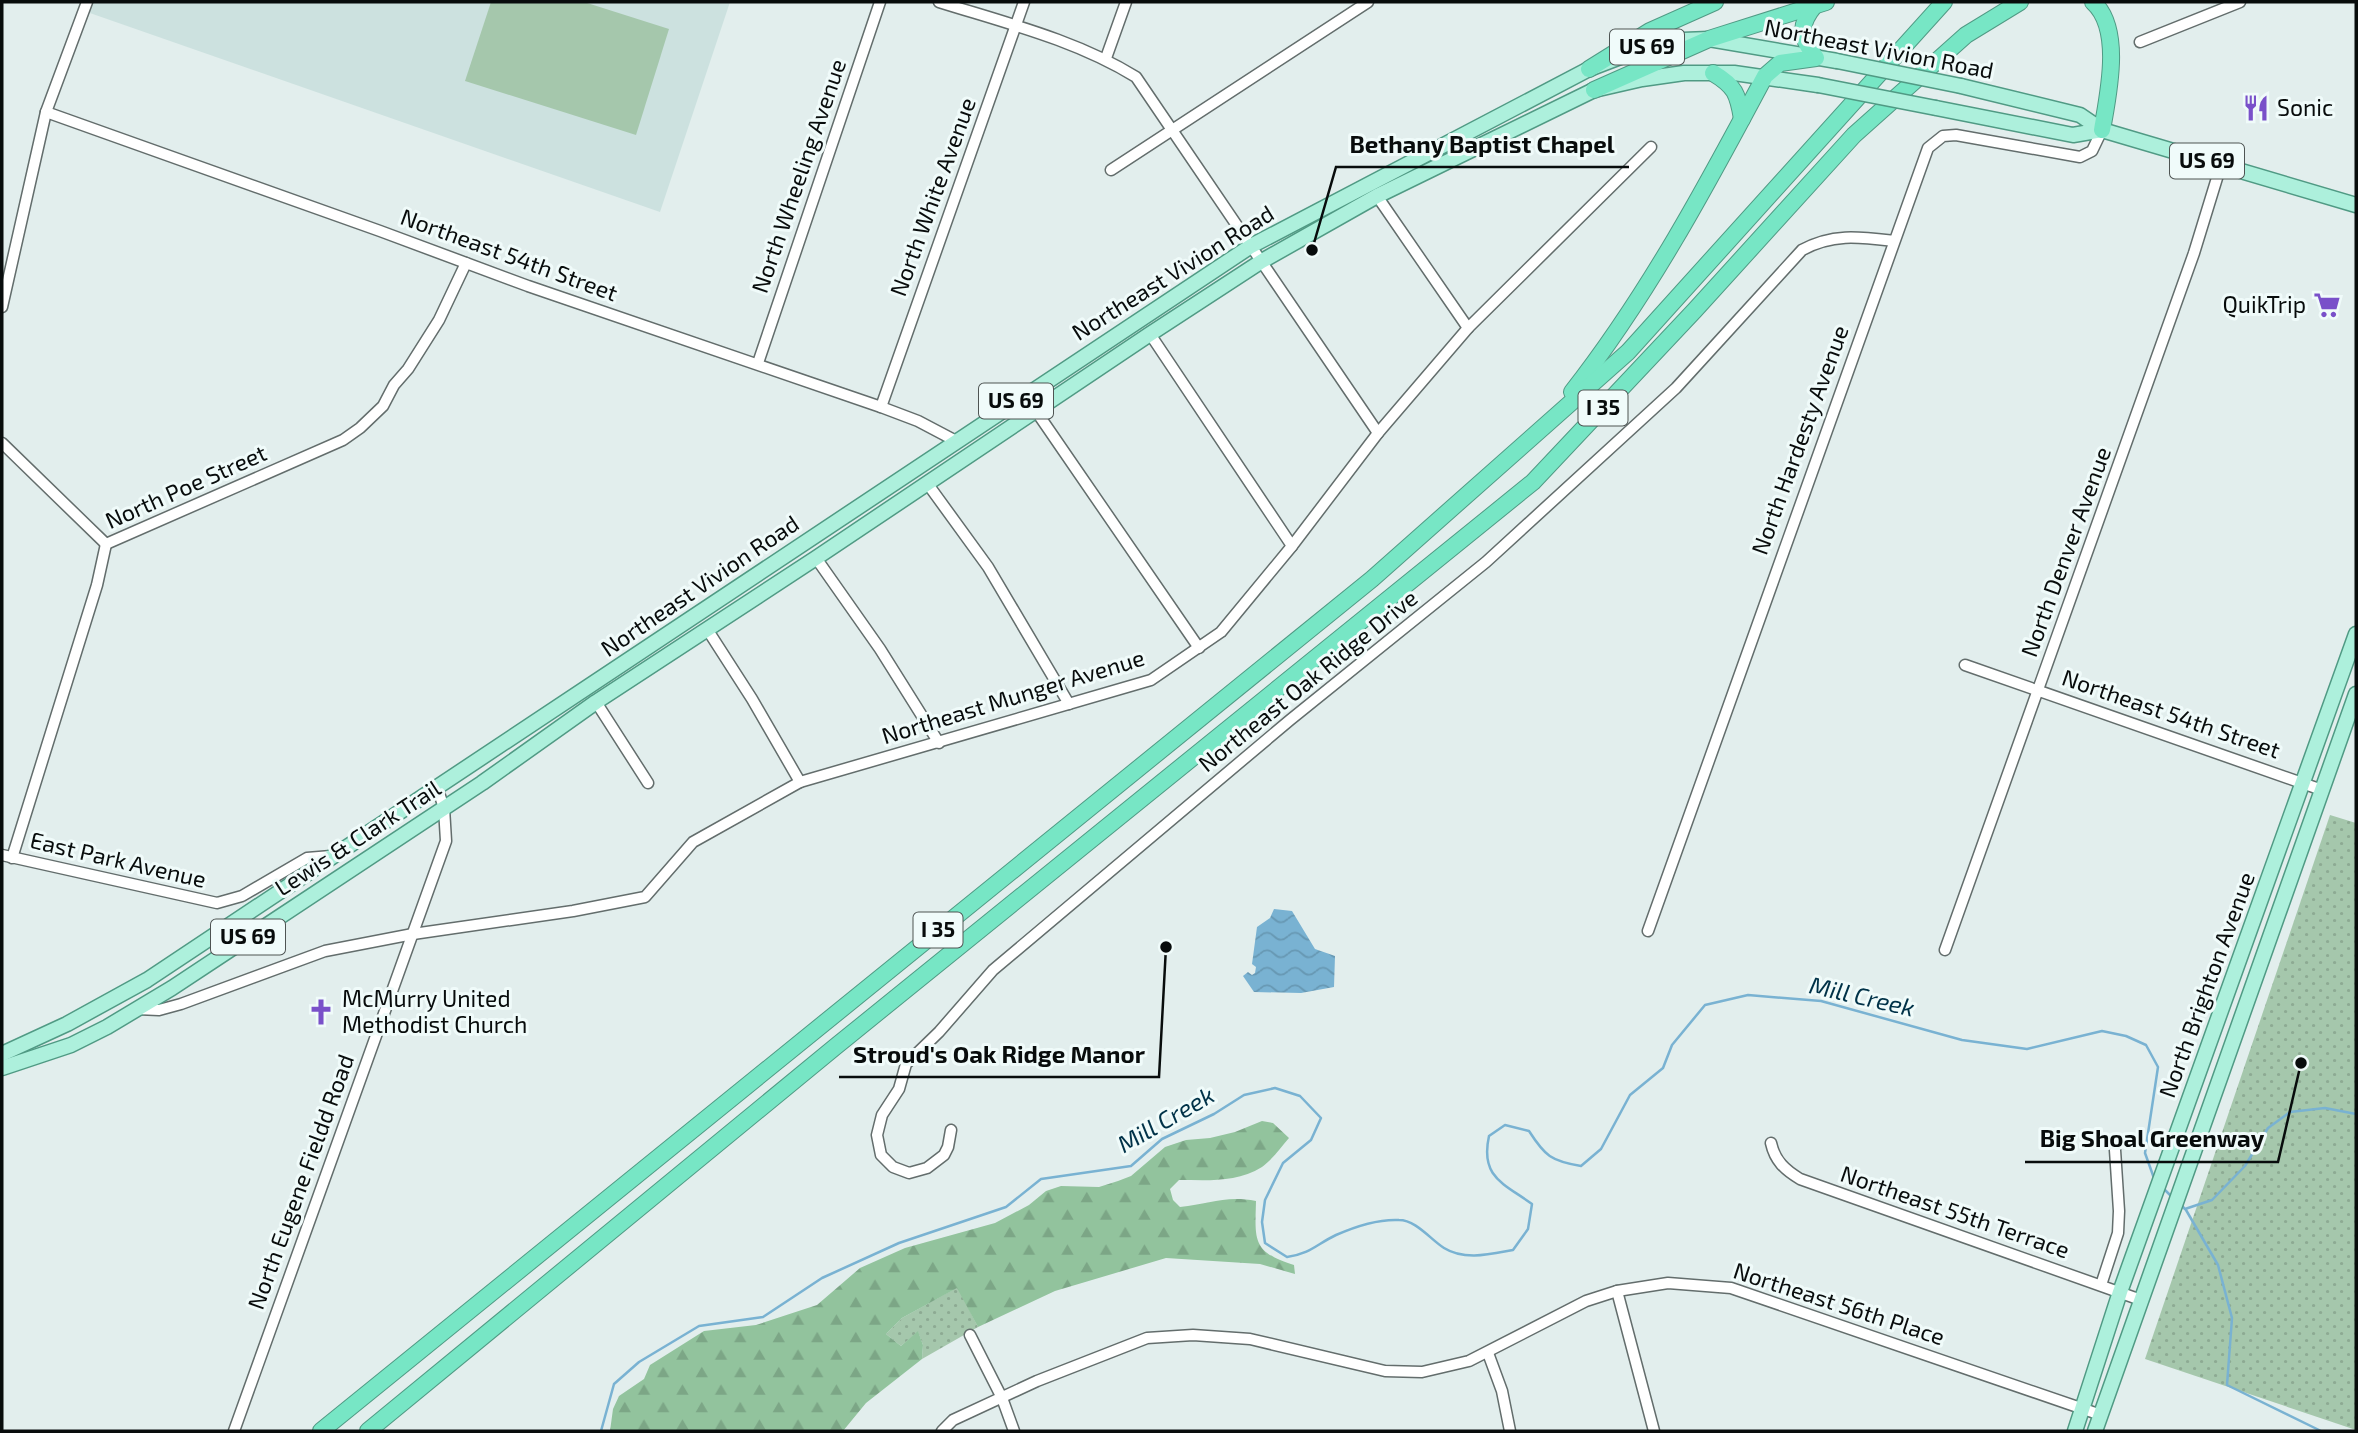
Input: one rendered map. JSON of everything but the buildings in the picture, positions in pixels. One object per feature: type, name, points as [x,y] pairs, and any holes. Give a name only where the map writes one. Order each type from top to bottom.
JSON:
[{"type":"highway","points":[[1589,69],[1650,31],[1715,2]]},
{"type":"highway","name":"I 35","points":[[321,1431],[1372,579],[1628,352],[1944,2]]},
{"type":"highway","name":"I 35","points":[[368,1431],[1533,482],[1695,310],[1854,135],[1966,35],[2020,2]]},
{"type":"highway","points":[[2093,2],[2101,11],[2106,24],[2110,57],[2110,80],[2102,130]]},
{"type":"highway","points":[[1549,422],[1608,347],[1707,185],[1765,76],[1780,64],[1816,58],[1804,41],[1802,24],[1821,4]]},
{"type":"highway","points":[[1594,90],[1709,39],[1821,4]]},
{"type":"highway","points":[[1713,73],[1728,82],[1739,97],[1742,119]]},
{"type":"main road","name":"Northeast Vivion Road","points":[[463,770],[1251,246],[1589,69],[1644,48],[1683,40],[1709,39],[1961,86],[2080,115],[2102,130],[2356,205]]},
{"type":"main road","name":"Northeast Vivion Road","points":[[482,783],[596,702],[1262,261],[1377,196],[1594,90],[1684,73],[1765,76],[2073,135],[2102,130]]},
{"type":"main road","name":"North Brighton Avenue","points":[[2075,1431],[2144,1224],[2303,783],[2353,654],[2356,634]]},
{"type":"main road","name":"North Brighton Avenue","points":[[2095,1431],[2356,694]]},
{"type":"main road","name":"Lewis & Clark Trail","points":[[2,1054],[67,1024],[148,981],[463,770]]},
{"type":"main road","name":"Lewis & Clark Trail","points":[[2,1068],[71,1045],[137,1009],[482,783]]},
{"type":"street","points":[[2,307],[46,112],[87,2]]},
{"type":"street","name":"North Wheeling Avenue","points":[[758,363],[880,2]]},
{"type":"street","points":[[939,2],[1106,58],[1136,77],[1378,433]]},
{"type":"street","name":"North White Avenue","points":[[881,407],[1024,2]]},
{"type":"street","points":[[1111,170],[1368,2]]},
{"type":"street","points":[[2140,42],[2240,2]]},
{"type":"street","points":[[1106,58],[1127,3]]},
{"type":"street","name":"Northeast 54th Street","points":[[46,112],[466,263],[881,407],[918,421],[956,441]]},
{"type":"street","name":"North Hardesty Avenue","points":[[1648,931],[1925,153],[1937,139],[1956,135],[2080,157],[2092,151],[2102,130]]},
{"type":"street","name":"Northeast Munger Avenue","points":[[137,1009],[159,1010],[315,954],[412,934],[559,913],[645,897],[693,842],[800,782],[1151,680],[1221,632],[1292,546],[1378,433],[1468,328],[1651,147]]},
{"type":"street","name":"North Denver Avenue","points":[[1945,950],[2194,253],[2221,165]]},
{"type":"street","points":[[1377,196],[1468,328]]},
{"type":"street","name":"Northeast Oak Ridge Drive","points":[[951,1130],[944,1155],[927,1168],[909,1172],[893,1167],[881,1155],[877,1135],[882,1115],[899,1089],[906,1064],[939,1032],[993,970],[1270,737],[1486,562],[1676,388],[1802,250],[1840,236],[1894,241]]},
{"type":"street","name":"North Poe Street","points":[[7,856],[97,585],[106,544],[343,440],[360,428],[383,406],[394,384],[415,359],[439,320],[466,263]]},
{"type":"street","points":[[1150,334],[1292,546]]},
{"type":"street","points":[[1025,395],[1199,648]]},
{"type":"street","points":[[2,443],[106,544]]},
{"type":"street","points":[[927,483],[988,567],[1069,704]]},
{"type":"street","points":[[816,558],[880,649],[939,743]]},
{"type":"street","points":[[707,629],[800,782]]},
{"type":"street","name":"Northeast 54th Street","points":[[1965,665],[2322,790]]},
{"type":"street","points":[[596,702],[648,783]]},
{"type":"street","name":"North Eugene Fieldd Road","points":[[234,1431],[446,841],[444,808],[437,787]]},
{"type":"street","name":"East Park Avenue","points":[[7,856],[210,902],[224,902],[236,899],[307,858],[334,856]]},
{"type":"street","name":"Northeast 55th Terrace","points":[[1771,1143],[1783,1167],[1800,1179],[2141,1300]]},
{"type":"street","points":[[2101,1285],[2118,1233],[2115,1150]]},
{"type":"street","name":"Northeast 56th Place","points":[[942,1431],[953,1420],[1037,1381],[1147,1338],[1221,1336],[1250,1339],[1397,1372],[1446,1368],[1488,1353],[1586,1301],[1617,1291],[1668,1283],[1731,1287],[2101,1415]]},
{"type":"street","points":[[1617,1291],[1654,1431]]},
{"type":"street","points":[[970,1335],[1002,1398],[1014,1431]]},
{"type":"street","points":[[1488,1353],[1502,1391],[1510,1431]]},
{"type":"shaded area","points":[[91,2],[730,2],[660,212],[87,12]]},
{"type":"green space","points":[[491,2],[584,2],[669,29],[636,135],[465,81]]},
{"type":"green space","points":[[2330,815],[2356,823],[2356,1430],[2145,1359]]},
{"type":"green space","points":[[1262,1121],[1273,1123],[1289,1138],[1262,1167],[1232,1178],[1179,1180],[1170,1189],[1173,1200],[1180,1207],[1226,1199],[1256,1201],[1259,1243],[1270,1255],[1294,1265],[1295,1274],[1260,1264],[1166,1258],[1055,1291],[978,1327],[957,1288],[902,1318],[886,1334],[901,1346],[918,1331],[923,1345],[922,1359],[866,1403],[843,1431],[610,1431],[613,1409],[619,1396],[644,1379],[650,1365],[704,1331],[756,1325],[817,1305],[860,1268],[905,1248],[995,1223],[1029,1205],[1046,1191],[1061,1186],[1099,1187],[1118,1181],[1131,1176],[1165,1147],[1186,1140],[1235,1132]]},
{"type":"green space","points":[[958,1287],[978,1327],[922,1359],[923,1345],[918,1332],[901,1346],[886,1334],[902,1318]]},
{"type":"water","points":[[1274,909],[1292,911],[1315,949],[1335,956],[1334,987],[1301,993],[1254,992],[1243,976],[1248,972],[1252,975],[1255,973],[1256,967],[1252,964],[1257,927],[1270,918]]},
{"type":"waterway","name":"Mill Creek","points":[[601,1431],[614,1384],[639,1362],[699,1326],[763,1317],[822,1278],[899,1243],[1006,1207],[1041,1179],[1131,1166],[1162,1139],[1214,1114],[1244,1095],[1275,1088],[1300,1096],[1321,1118],[1311,1140],[1283,1163],[1265,1200],[1262,1222],[1265,1243],[1287,1257],[1295,1256],[1359,1226],[1399,1220],[1411,1223],[1452,1252],[1478,1255],[1513,1250],[1528,1229],[1532,1204],[1496,1178],[1488,1161],[1489,1136],[1505,1125],[1529,1131],[1550,1156],[1581,1166],[1601,1149],[1630,1095],[1663,1068],[1672,1045],[1705,1005],[1748,995],[1821,1001],[1962,1040],[2027,1049],[2102,1031],[2126,1036],[2146,1045],[2158,1067],[2145,1153],[2155,1181]]},
{"type":"waterway","name":"Mill Creek","points":[[2181,1205],[2185,1209],[2212,1200],[2245,1166],[2268,1128],[2290,1112],[2325,1108],[2356,1114]]},
{"type":"waterway","name":"Mill Creek","points":[[2163,1188],[2173,1198]]},
{"type":"waterway","points":[[2186,1210],[2218,1265],[2232,1318],[2227,1385],[2321,1431]]},
{"type":"place","name":"Sonic","points":[[2256,108]]},
{"type":"place","name":"Bethany Baptist Chapel","points":[[1312,250]]},
{"type":"place","name":"QuikTrip","points":[[2327,305]]},
{"type":"place","name":"Stroud's Oak Ridge Manor","points":[[1166,947]]},
{"type":"place","name":"McMurry United Methodist Church","points":[[321,1012]]},
{"type":"place","name":"Big Shoal Greenway","points":[[2301,1063]]}]
